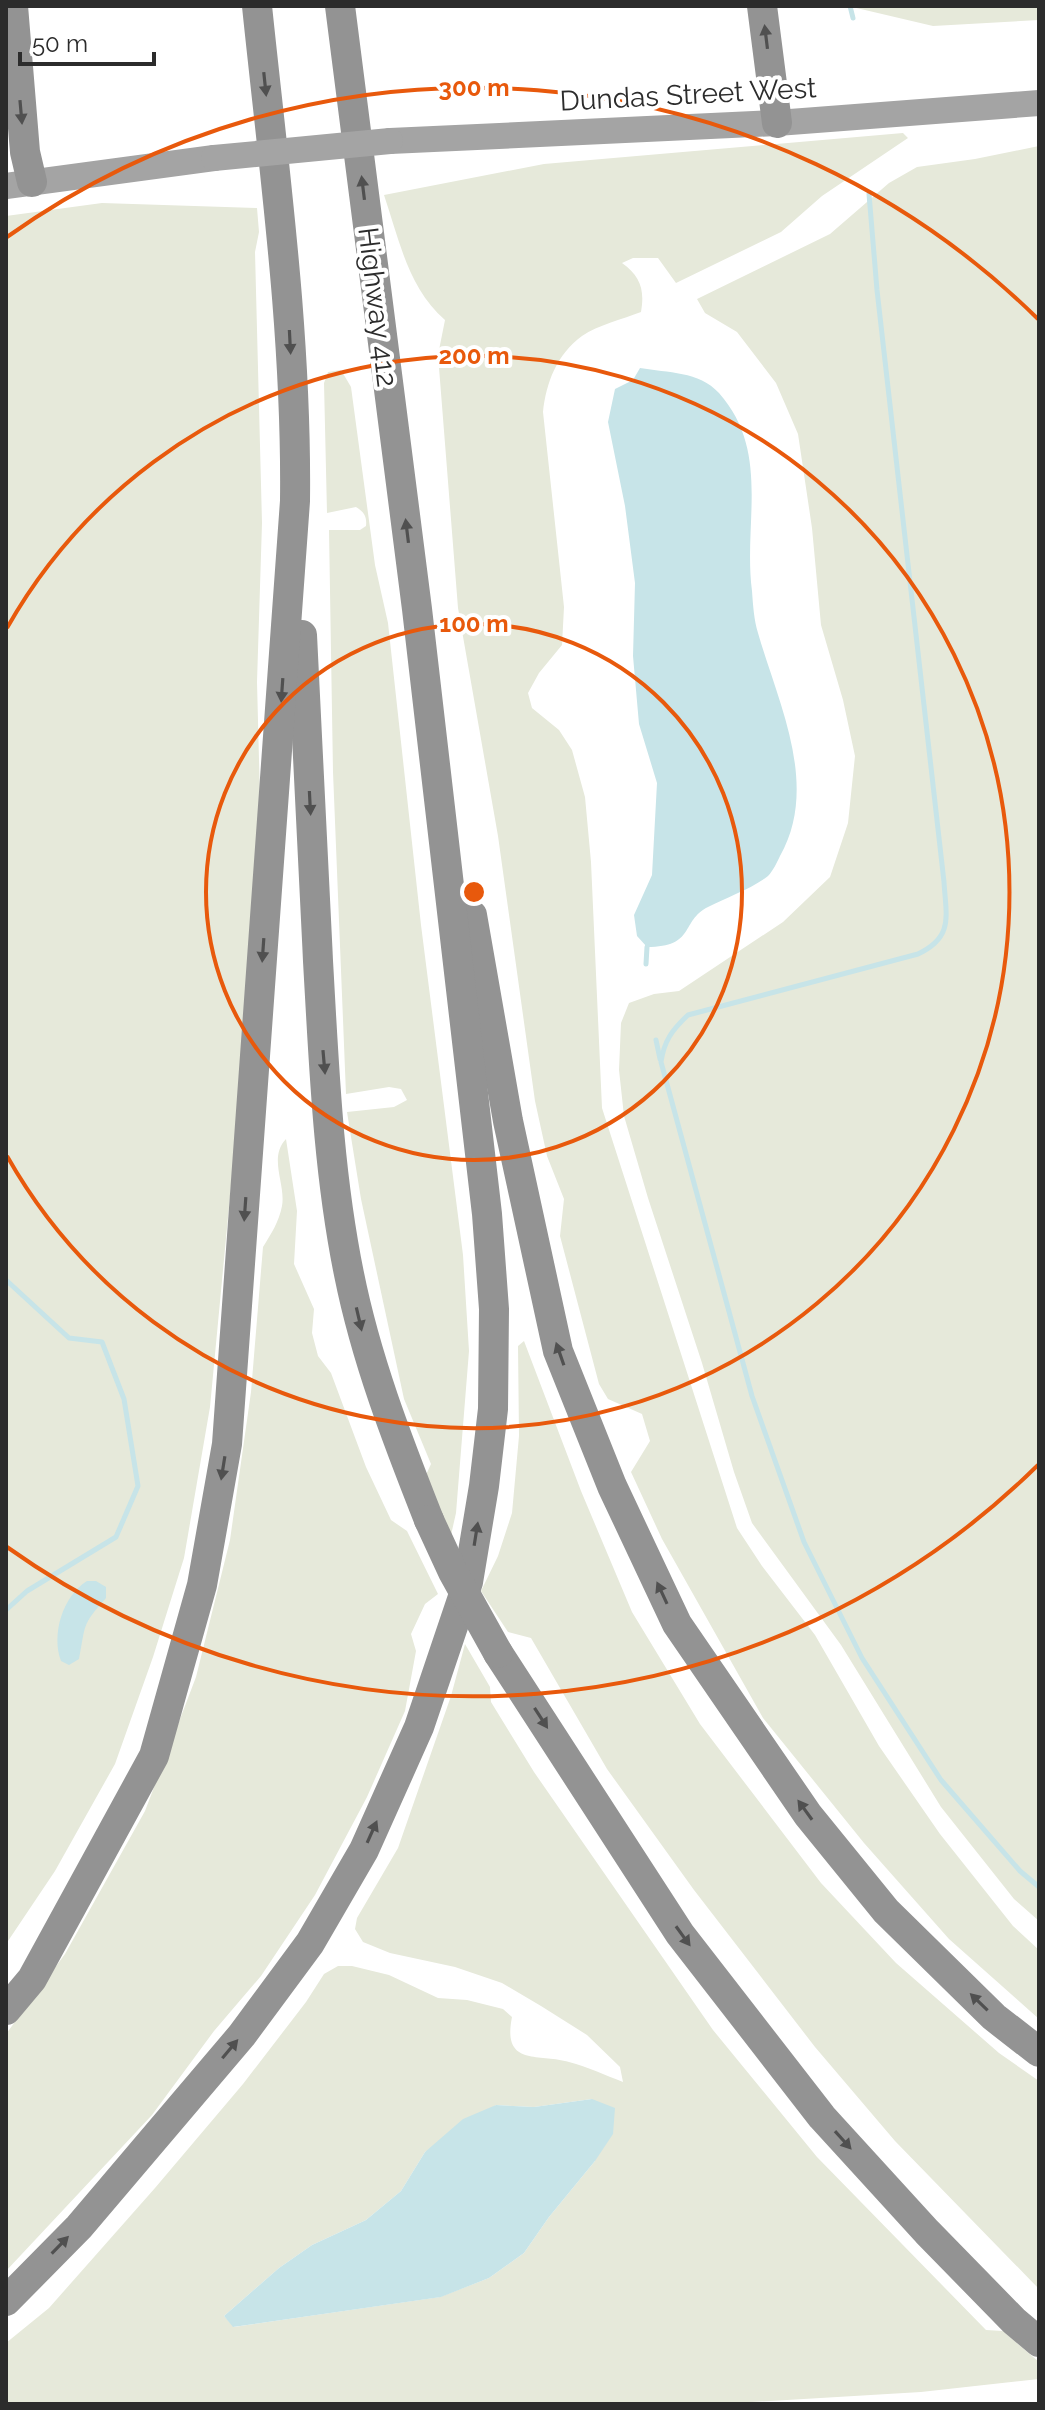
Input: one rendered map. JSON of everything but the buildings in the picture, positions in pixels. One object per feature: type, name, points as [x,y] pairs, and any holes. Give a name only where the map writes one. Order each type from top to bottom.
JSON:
[{"type":"highway","points":[[13,6],[25,152],[19,184]]},
{"type":"highway","points":[[257,6],[289,322],[322,1041],[334,1180],[348,1272],[367,1353],[385,1407],[429,1520],[453,1572],[498,1653],[680,1934],[822,2117],[937,2243],[1039,2342]]},
{"type":"highway","name":"Highway 412","points":[[340,6],[417,609]]},
{"type":"highway","points":[[762,6],[777,123]]},
{"type":"highway","points":[[6,2010],[32,1979],[154,1756],[202,1585],[212,1537],[227,1444],[234,1360],[295,501]]},
{"type":"highway","points":[[417,609],[508,1121],[534,1248],[558,1351],[612,1486],[677,1624],[808,1815],[886,1911],[994,2017],[1039,2052]]},
{"type":"highway","points":[[6,2301],[79,2227],[242,2035],[310,1943],[364,1850],[419,1727],[468,1582],[493,1409],[494,1309],[486,1198],[417,609]]},
{"type":"main road","name":"Dundas Street West","points":[[19,184],[214,158],[390,141],[777,123],[1039,103]]},
{"type":"shaded area","points":[[848,6],[1039,6],[1039,20],[933,26]]},
{"type":"shaded area","points":[[903,133],[908,138],[822,196],[781,232],[676,283],[658,258],[633,258],[622,263],[640,284],[641,312],[595,329],[573,343],[559,360],[547,390],[543,412],[564,607],[562,645],[539,673],[528,693],[532,708],[559,730],[572,750],[585,797],[591,862],[602,1108],[737,1528],[815,1635],[879,1746],[940,1834],[1013,1926],[1039,1950],[1039,2019],[949,1939],[864,1843],[763,1718],[662,1539],[631,1472],[650,1441],[642,1414],[608,1399],[599,1384],[560,1236],[564,1199],[547,1156],[535,1101],[498,836],[458,608],[438,355],[445,320],[432,307],[413,278],[384,195],[544,164]]},
{"type":"shaded area","points":[[1039,146],[1039,1921],[1014,1899],[941,1807],[841,1645],[752,1523],[648,1198],[624,1116],[619,1070],[621,1023],[629,1003],[654,994],[679,991],[783,922],[830,877],[848,823],[855,756],[843,700],[821,625],[812,528],[798,434],[776,383],[737,332],[705,313],[697,299],[830,234],[889,183],[917,167]]},
{"type":"shaded area","points":[[102,203],[257,208],[259,232],[255,252],[262,523],[257,682],[260,798],[247,1017],[210,1407],[184,1558],[115,1764],[55,1871],[6,1944],[6,216]]},
{"type":"shaded area","points":[[341,370],[351,387],[375,565],[388,623],[421,925],[463,1255],[469,1351],[456,1513],[451,1535],[425,1477],[431,1464],[404,1399],[361,1199],[347,1112],[394,1107],[407,1100],[401,1089],[389,1087],[346,1094],[333,772],[329,530],[360,530],[366,523],[364,515],[356,507],[327,513],[324,383],[328,372]]},
{"type":"shaded area","points":[[286,1139],[297,1211],[294,1264],[314,1309],[312,1333],[318,1356],[331,1373],[366,1467],[391,1520],[407,1531],[438,1594],[425,1604],[411,1634],[416,1651],[405,1711],[367,1797],[315,1895],[261,1976],[214,2031],[152,2115],[6,2271],[6,2034],[65,1954],[145,1811],[196,1677],[230,1540],[251,1392],[263,1247],[277,1223],[282,1206],[278,1154]]},
{"type":"shaded area","points":[[524,1341],[581,1491],[632,1612],[700,1724],[821,1883],[896,1963],[999,2053],[1039,2081],[1039,2289],[895,2141],[815,2047],[694,1890],[607,1769],[531,1638],[508,1632],[481,1591],[498,1556],[512,1513],[519,1436],[518,1346]]},
{"type":"shaded area","points":[[465,1644],[490,1687],[491,1702],[534,1772],[713,2030],[817,2157],[986,2330],[1003,2331],[1039,2362],[1039,2379],[921,2392],[719,2404],[6,2404],[6,2343],[49,2308],[155,2188],[243,2084],[324,1974],[338,1966],[352,1966],[389,1975],[438,1998],[467,2000],[503,2009],[512,2017],[510,2033],[517,2051],[576,2064],[623,2082],[620,2067],[587,2035],[502,1983],[455,1967],[390,1953],[363,1942],[355,1929],[357,1918],[398,1848],[451,1696]],"holes":[[[592,2099],[595,2161],[524,2253],[489,2278],[440,2297],[234,2327],[224,2316],[279,2268],[312,2245],[366,2220],[401,2191],[425,2152],[496,2105],[534,2107]]]},
{"type":"water","points":[[640,368],[682,374],[711,386],[735,416],[745,439],[752,488],[750,565],[755,618],[792,744],[796,773],[796,801],[791,829],[768,876],[699,913],[673,943],[647,947],[637,936],[634,915],[652,875],[657,783],[639,724],[633,656],[635,583],[625,506],[608,422],[615,389],[633,380]]},
{"type":"water","points":[[87,1581],[96,1581],[106,1587],[106,1598],[86,1626],[79,1659],[69,1665],[61,1661],[58,1650],[61,1616],[71,1596]]},
{"type":"water","points":[[592,2099],[615,2108],[613,2134],[524,2253],[489,2278],[441,2297],[233,2327],[224,2316],[279,2268],[312,2245],[366,2220],[401,2191],[425,2152],[463,2119],[496,2105],[534,2107]]},
{"type":"waterway","points":[[850,6],[853,18]]},
{"type":"waterway","points":[[869,194],[877,290],[944,882],[946,915],[943,933],[918,954],[688,1015],[670,1036],[661,1062],[752,1396],[804,1542],[862,1658],[941,1780],[1020,1871],[1039,1887]]},
{"type":"waterway","points":[[646,964],[647,947]]},
{"type":"waterway","points":[[656,1040],[660,1059]]},
{"type":"waterway","points":[[6,1280],[69,1338],[102,1342],[124,1399],[138,1486],[116,1537],[27,1591],[6,1610]]}]
